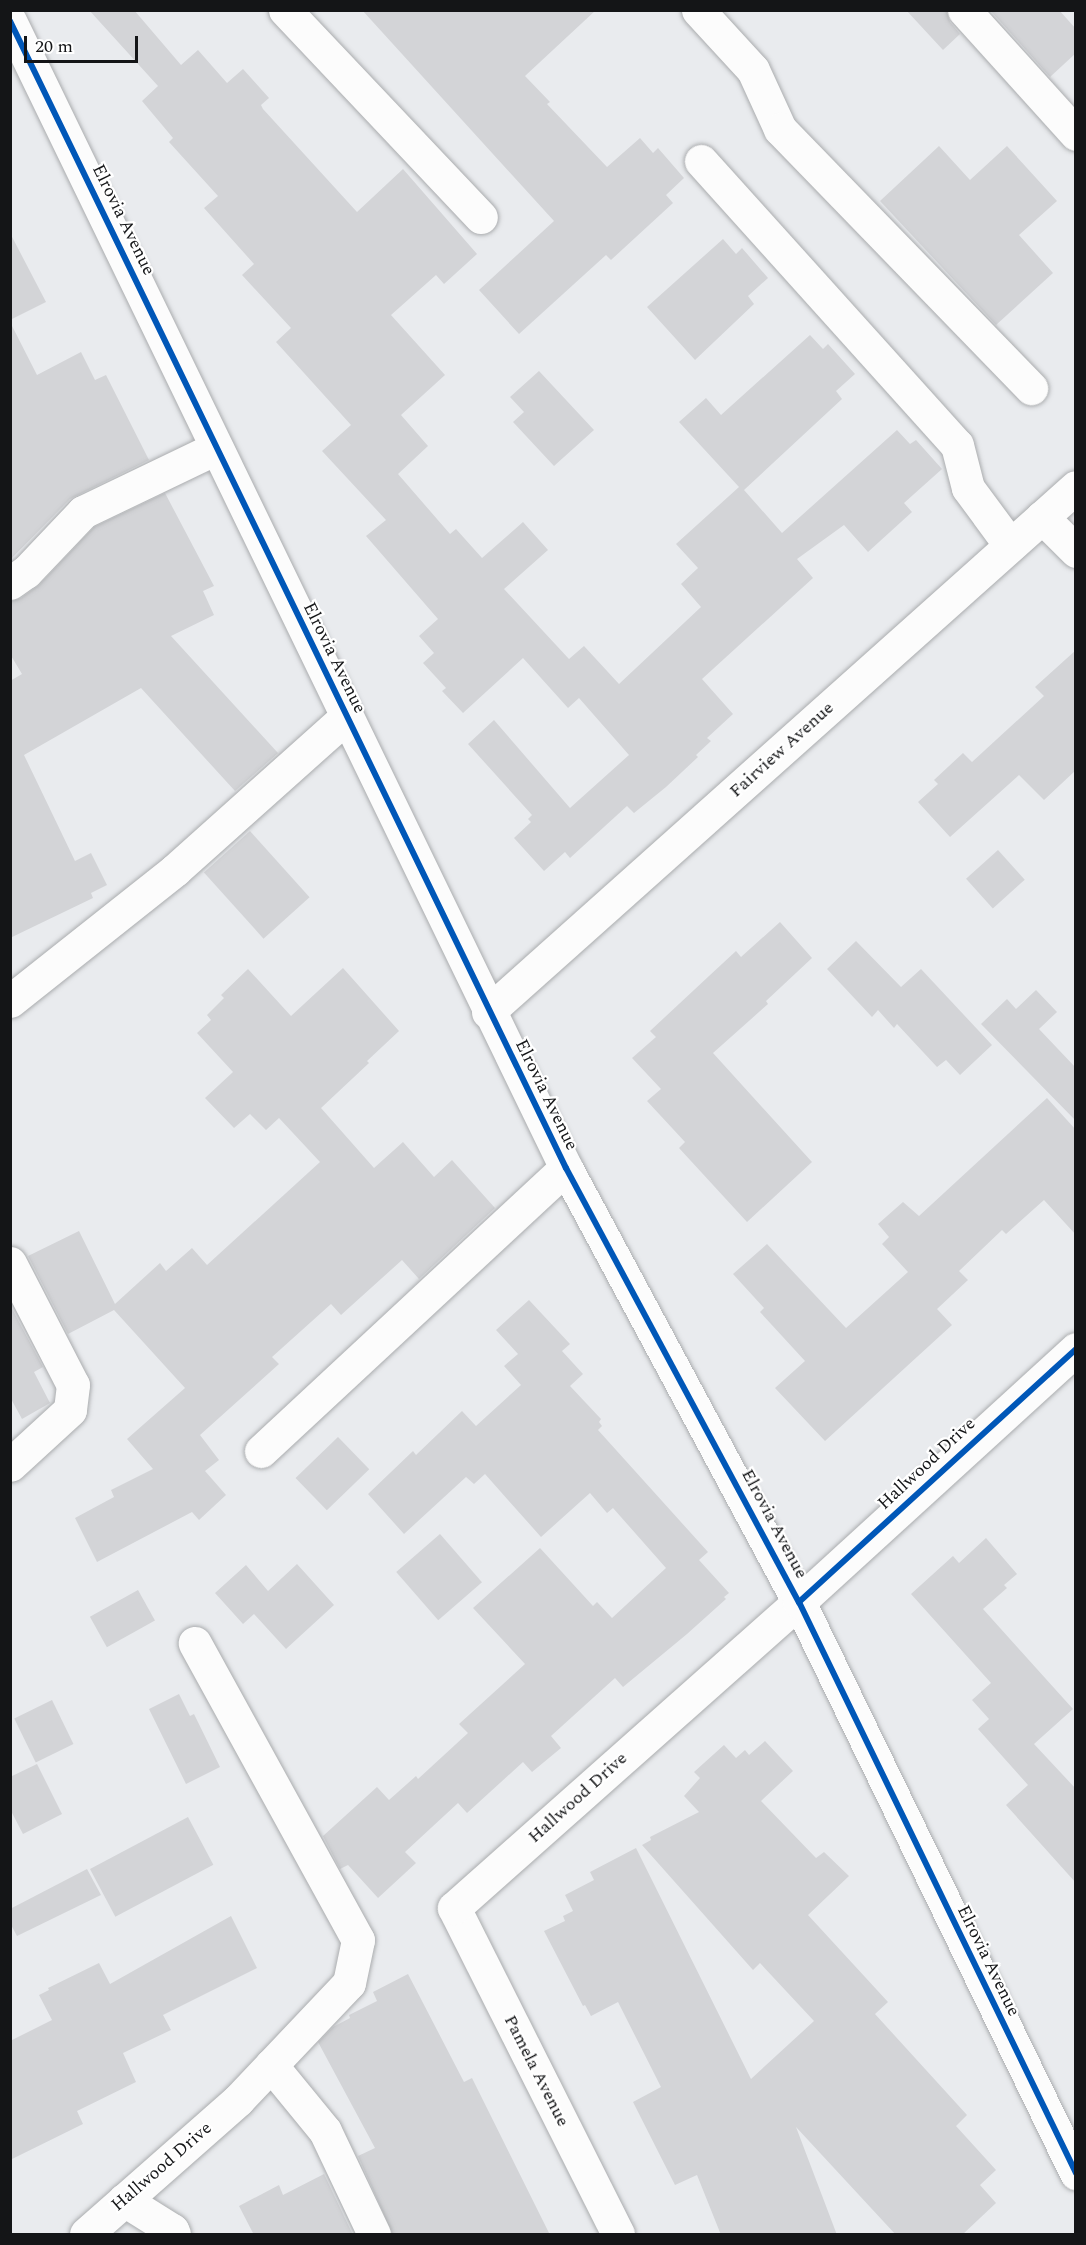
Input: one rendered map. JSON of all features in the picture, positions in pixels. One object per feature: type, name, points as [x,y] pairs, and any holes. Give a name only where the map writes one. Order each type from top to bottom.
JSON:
[{"type":"street","points":[[285,10],[481,217]]},
{"type":"street","points":[[698,10],[753,70],[780,129],[1031,388]]},
{"type":"street","points":[[964,10],[1076,134]]},
{"type":"street","name":"Elrovia Avenue","points":[[10,21],[488,1012],[566,1168],[799,1602],[1076,2173]]},
{"type":"street","points":[[700,161],[957,445],[968,488],[1010,545]]},
{"type":"street","points":[[10,583],[26,572],[82,512],[216,448]]},
{"type":"street","name":"Fairview Avenue","points":[[488,1012],[1076,487]]},
{"type":"street","points":[[1042,517],[1076,551]]},
{"type":"street","points":[[10,1001],[175,870],[346,717]]},
{"type":"street","points":[[261,1450],[566,1168]]},
{"type":"street","points":[[10,1263],[73,1385],[70,1410],[10,1465]]},
{"type":"street","name":"Hallwood Drive","points":[[454,1908],[799,1602],[1076,1348]]},
{"type":"street","name":"Hallwood Drive","points":[[86,2235],[238,2100],[349,1983],[358,1940],[195,1643]]},
{"type":"street","name":"Pamela Avenue","points":[[454,1908],[618,2235]]},
{"type":"street","points":[[271,2065],[325,2132],[375,2235]]},
{"type":"street","points":[[124,2200],[172,2230],[174,2235]]},
{"type":"building","points":[[89,10],[134,10],[181,65],[198,50],[227,83],[243,69],[269,98],[261,105],[263,109],[357,212],[403,169],[477,254],[444,284],[436,275],[391,315],[445,375],[401,415],[428,446],[398,474],[450,534],[456,529],[482,558],[523,522],[548,550],[504,589],[569,659],[584,646],[619,684],[701,607],[681,584],[698,568],[676,544],[739,487],[679,422],[706,398],[721,415],[810,335],[823,349],[828,344],[855,374],[836,391],[842,399],[744,490],[782,533],[897,430],[910,444],[916,440],[942,469],[904,503],[912,512],[868,552],[844,525],[797,559],[813,578],[702,679],[733,714],[707,738],[711,741],[696,755],[698,757],[666,787],[634,813],[627,806],[570,858],[565,852],[544,871],[514,838],[531,822],[528,819],[532,815],[468,744],[494,720],[570,808],[629,755],[579,698],[568,708],[523,658],[463,713],[442,691],[446,688],[423,663],[434,653],[419,636],[438,619],[366,536],[386,520],[322,451],[351,425],[276,342],[291,328],[242,275],[254,264],[204,208],[218,196],[169,142],[173,138],[142,101],[158,86]]},
{"type":"building","points":[[362,10],[596,10],[525,76],[550,102],[547,104],[607,167],[640,138],[653,153],[658,148],[684,178],[666,195],[673,203],[611,260],[606,255],[519,334],[479,290],[554,221]]},
{"type":"building","points":[[906,10],[946,10],[950,22],[960,34],[943,50]]},
{"type":"building","points":[[990,10],[1059,10],[1076,29],[1076,53],[1050,77]]},
{"type":"building","points":[[939,146],[970,180],[1007,146],[1057,201],[1019,235],[1053,273],[996,325],[880,201]]},
{"type":"building","points":[[10,233],[46,302],[10,320]]},
{"type":"building","points":[[723,239],[736,254],[742,248],[768,278],[748,296],[754,304],[695,360],[647,307]]},
{"type":"building","points":[[10,322],[37,375],[81,352],[95,380],[106,375],[149,460],[70,499],[10,560]]},
{"type":"building","points":[[539,371],[594,430],[554,466],[513,422],[524,412],[510,397]]},
{"type":"building","points":[[165,493],[214,586],[203,591],[214,615],[171,636],[278,753],[235,791],[141,688],[24,755],[75,861],[91,853],[107,885],[91,893],[93,898],[10,938],[10,681],[22,674],[10,654],[10,602],[21,598],[39,585],[94,527]]},
{"type":"building","points":[[1076,650],[1076,770],[1044,800],[1019,775],[950,837],[918,802],[938,784],[934,780],[963,753],[972,762],[1044,696],[1035,687]]},
{"type":"building","points":[[250,831],[310,897],[263,939],[204,872]]},
{"type":"building","points":[[998,850],[1025,880],[993,908],[966,879]]},
{"type":"building","points":[[780,922],[812,958],[766,1001],[768,1004],[713,1053],[812,1162],[747,1222],[679,1148],[685,1142],[647,1101],[661,1089],[632,1058],[656,1037],[650,1031],[736,951],[741,957]]},
{"type":"building","points":[[856,941],[901,987],[921,969],[992,1045],[960,1075],[946,1060],[937,1067],[897,1024],[894,1028],[878,1010],[872,1017],[827,969]]},
{"type":"building","points":[[343,968],[399,1031],[321,1108],[374,1168],[403,1142],[434,1177],[452,1160],[495,1208],[419,1279],[402,1260],[341,1315],[331,1304],[272,1357],[279,1364],[200,1435],[219,1460],[205,1471],[226,1495],[199,1520],[192,1512],[97,1562],[75,1518],[114,1497],[111,1490],[153,1469],[127,1439],[185,1388],[114,1310],[68,1334],[28,1256],[79,1231],[115,1304],[160,1263],[166,1271],[192,1248],[207,1265],[320,1162],[279,1118],[266,1130],[250,1114],[234,1128],[205,1098],[233,1072],[197,1033],[211,1020],[207,1015],[224,998],[221,995],[248,969],[291,1016]]},
{"type":"building","points":[[1036,990],[1057,1012],[1039,1029],[1076,1068],[1076,1121],[981,1024],[1007,999],[1016,1009]]},
{"type":"building","points":[[1047,1098],[1076,1130],[1076,1235],[1044,1200],[1006,1234],[1002,1230],[959,1271],[968,1280],[937,1309],[952,1325],[825,1441],[775,1388],[805,1361],[760,1312],[764,1308],[733,1274],[767,1244],[846,1328],[908,1272],[882,1244],[889,1237],[878,1224],[903,1202],[919,1216]]},
{"type":"building","points":[[529,1300],[570,1344],[562,1351],[583,1374],[570,1386],[601,1419],[599,1422],[602,1426],[598,1430],[708,1552],[699,1560],[729,1593],[724,1597],[726,1599],[687,1634],[623,1687],[615,1678],[551,1736],[561,1748],[532,1772],[523,1762],[467,1813],[458,1803],[405,1852],[416,1863],[378,1898],[348,1865],[340,1869],[323,1836],[377,1787],[389,1800],[416,1776],[418,1779],[468,1733],[459,1724],[525,1664],[473,1608],[540,1548],[593,1606],[597,1602],[612,1618],[666,1568],[613,1508],[607,1513],[590,1493],[541,1537],[485,1474],[474,1484],[466,1477],[404,1534],[368,1494],[413,1451],[416,1455],[462,1411],[476,1426],[521,1385],[504,1366],[518,1354],[496,1330]]},
{"type":"building","points":[[10,1305],[43,1367],[34,1372],[50,1403],[22,1419],[10,1397]]},
{"type":"building","points":[[338,1437],[369,1469],[327,1510],[296,1478]]},
{"type":"building","points":[[440,1534],[482,1582],[438,1620],[396,1572]]},
{"type":"building","points":[[986,1538],[1017,1574],[1004,1585],[1007,1588],[983,1609],[1073,1709],[1034,1744],[1076,1789],[1076,1883],[1006,1805],[1028,1785],[978,1729],[989,1719],[972,1700],[991,1683],[911,1594],[953,1556],[959,1563]]},
{"type":"building","points":[[297,1564],[334,1605],[286,1649],[254,1614],[243,1624],[215,1593],[246,1565],[268,1591]]},
{"type":"building","points":[[138,1590],[155,1621],[107,1647],[90,1617]]},
{"type":"building","points":[[179,1694],[190,1716],[194,1714],[220,1767],[186,1784],[149,1709]]},
{"type":"building","points":[[52,1700],[73,1744],[36,1762],[14,1718]]},
{"type":"building","points":[[765,1741],[793,1771],[761,1801],[816,1858],[824,1852],[849,1876],[808,1915],[888,2002],[875,2014],[967,2115],[956,2126],[996,2170],[980,2185],[996,2203],[962,2235],[896,2235],[796,2127],[837,2235],[721,2235],[697,2175],[675,2185],[633,2102],[661,2087],[618,2002],[591,2016],[585,2005],[583,2006],[544,1931],[565,1921],[563,1916],[573,1911],[565,1895],[594,1880],[590,1872],[636,1848],[751,2079],[814,2021],[760,1963],[753,1970],[642,1845],[651,1840],[650,1837],[699,1812],[684,1796],[700,1778],[694,1772],[724,1745],[736,1758],[745,1750],[749,1755]]},
{"type":"building","points":[[37,1764],[62,1814],[23,1834],[10,1809],[10,1777]]},
{"type":"building","points":[[188,1817],[213,1865],[115,1917],[90,1869]]},
{"type":"building","points":[[87,1869],[101,1895],[17,1936],[10,1923],[10,1909]]},
{"type":"building","points":[[231,1916],[257,1968],[163,2015],[171,2030],[123,2053],[136,2082],[77,2111],[83,2124],[10,2160],[10,2041],[52,2020],[39,1995],[49,1990],[48,1988],[99,1963],[110,1984]]},
{"type":"building","points":[[408,1974],[464,2082],[472,2078],[550,2235],[393,2235],[358,2156],[375,2148],[318,2042],[333,2027],[350,2018],[349,2015],[377,2001],[373,1992]]},
{"type":"building","points":[[324,2174],[353,2235],[254,2235],[239,2206],[279,2185],[283,2195]]},
{"type":"cycle path","points":[[10,21],[566,1168],[799,1602],[1076,2173]]},
{"type":"cycle path","points":[[799,1602],[1076,1349]]}]
